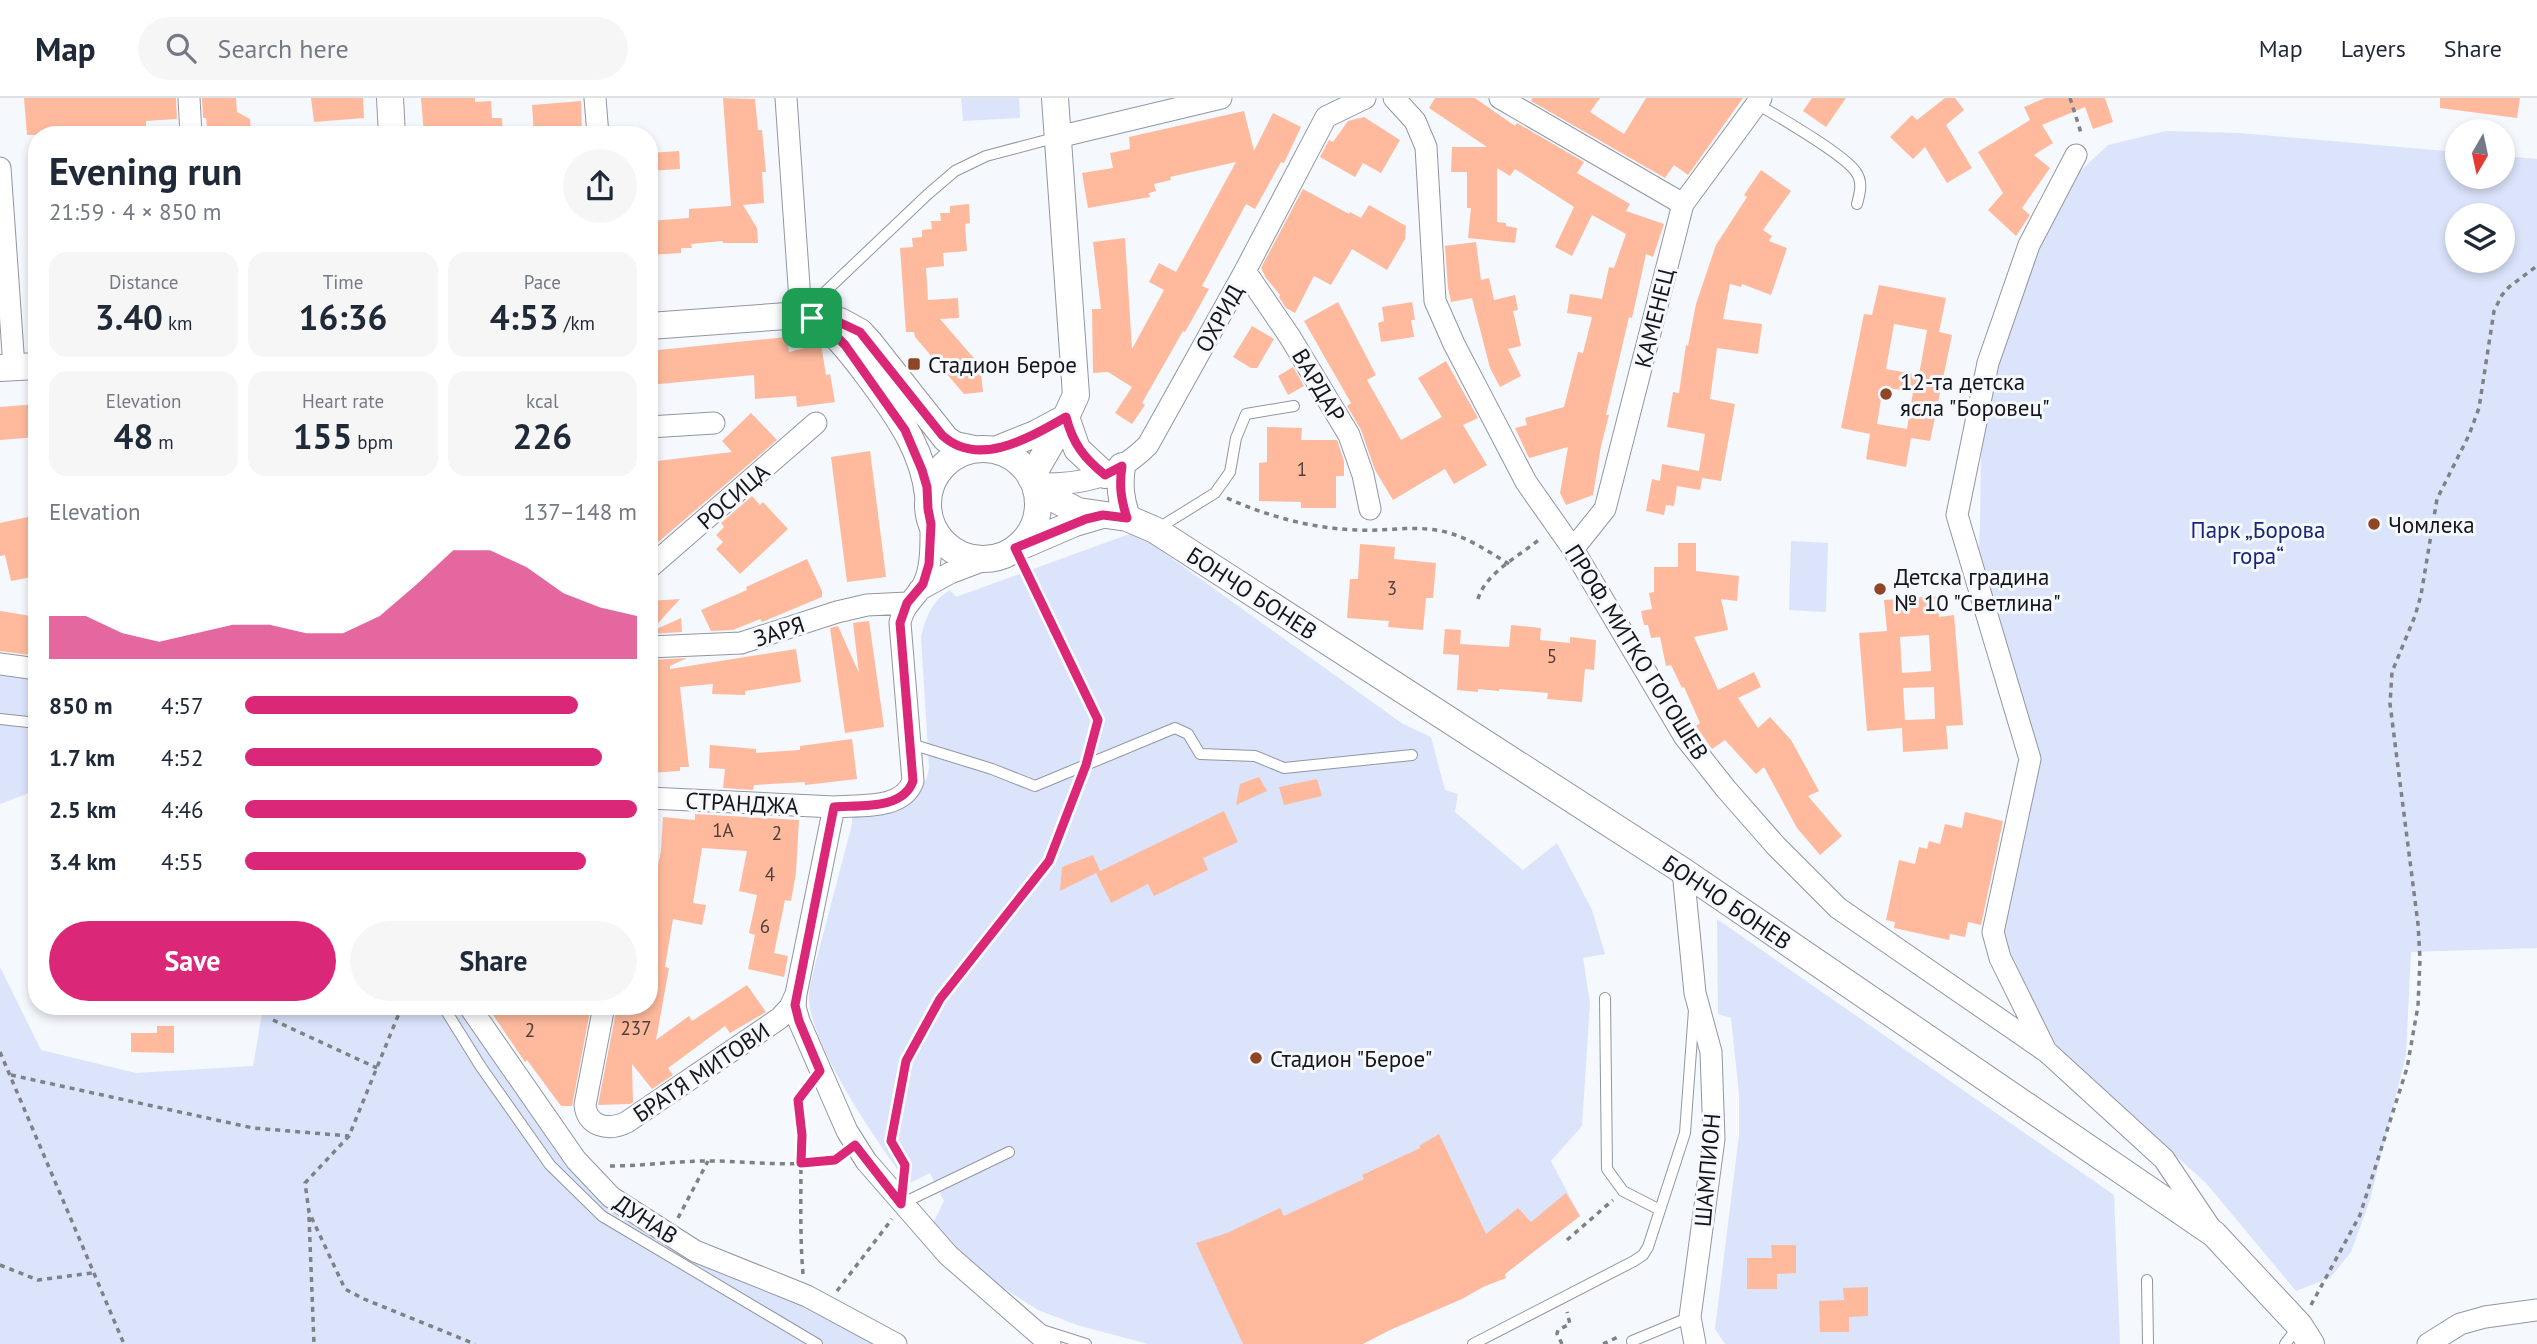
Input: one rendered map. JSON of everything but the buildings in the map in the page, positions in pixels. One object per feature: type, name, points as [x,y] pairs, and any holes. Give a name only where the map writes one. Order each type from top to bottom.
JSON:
[{"type":"street","points":[[189,98],[191,126]]},
{"type":"street","points":[[390,98],[392,126]]},
{"type":"street","points":[[595,98],[597,126]]},
{"type":"street","points":[[786,98],[801,315]]},
{"type":"street","points":[[1034,484],[1076,395],[1055,98]]},
{"type":"street","points":[[1058,137],[1221,98]]},
{"type":"street","name":"ОХРИД","points":[[1034,484],[1084,482],[1131,462],[1147,446],[1245,271],[1326,117],[1365,98]]},
{"type":"street","name":"ПРОФ. МИТКО ГОГОШЕВ","points":[[1394,98],[1415,121],[1426,147],[1435,301],[1454,344],[1526,482],[1573,549],[1684,736],[1776,846],[1838,908],[2047,1052],[2164,1158],[2214,1234]]},
{"type":"street","points":[[1500,98],[1683,204]]},
{"type":"street","name":"КАМЕНЕЦ","points":[[1573,549],[1605,509],[1683,204],[1756,100]]},
{"type":"street","points":[[2047,1052],[2000,958],[1993,932],[2030,759],[1957,515],[1988,363],[2029,246],[2076,155]]},
{"type":"street","points":[[0,168],[4,277],[17,367]]},
{"type":"street","name":"ВАРДАР","points":[[1245,271],[1290,337],[1349,435],[1363,475],[1370,509]]},
{"type":"street","points":[[801,315],[820,322],[837,336],[900,422],[915,449],[928,495],[931,524],[929,564],[925,581],[901,615],[900,632],[914,779],[905,795],[888,802],[834,807]]},
{"type":"street","points":[[658,325],[801,315],[830,318],[860,332],[942,435],[955,444],[984,449],[1016,460],[1034,484],[1037,512],[1035,523],[1030,533],[1015,548]]},
{"type":"street","points":[[928,495],[933,479],[944,465],[957,455],[1035,434],[1066,417]]},
{"type":"street","points":[[913,597],[950,573],[1002,555],[1075,523],[1115,517],[1122,502],[1114,471],[1077,449],[1066,417]]},
{"type":"street","points":[[658,426],[714,422]]},
{"type":"street","name":"РОСИЦА","points":[[658,560],[816,423]]},
{"type":"street","name":"БОНЧО БОНЕВ","points":[[1034,484],[1078,511],[1115,517],[1155,530],[1683,872],[2214,1234],[2298,1338]]},
{"type":"street","points":[[931,524],[952,550],[969,557],[987,559]]},
{"type":"street","name":"ЗАРЯ","points":[[658,647],[741,643],[837,612],[913,597]]},
{"type":"street","points":[[0,664],[28,669]]},
{"type":"street","name":"СТРАНДЖА","points":[[658,798],[834,807]]},
{"type":"street","name":"БРАТЯ МИТОВИ","points":[[602,1015],[586,1108],[589,1117],[597,1124],[608,1127],[622,1125],[780,1018],[790,1007],[796,994],[834,807]]},
{"type":"street","name":"ШАМПИОН","points":[[1683,872],[1695,993],[1711,1052],[1714,1139],[1690,1317],[1695,1344]]},
{"type":"street","points":[[796,994],[797,1018],[855,1145],[901,1204],[966,1272],[1050,1344]]},
{"type":"street","name":"ДУНАВ","points":[[475,1015],[589,1176],[611,1197],[701,1254],[816,1301],[896,1344]]},
{"type":"street","points":[[2428,1344],[2460,1324],[2486,1317],[2537,1310]]},
{"type":"lane","points":[[1756,100],[1844,160],[1857,173],[1861,187],[1857,204]]},
{"type":"lane","points":[[801,315],[955,171],[986,156],[1058,137]]},
{"type":"lane","points":[[1155,530],[1215,492],[1230,472],[1236,438],[1246,414],[1294,406]]},
{"type":"lane","points":[[0,719],[28,722]]},
{"type":"lane","points":[[911,744],[992,769],[1035,786],[1175,728],[1188,733],[1200,754],[1255,756],[1284,768],[1412,755]]},
{"type":"lane","points":[[1473,1344],[1562,1300],[1643,1255],[1648,1247],[1685,1133],[1695,993]]},
{"type":"lane","points":[[1605,998],[1607,1169],[1623,1191],[1660,1210]]},
{"type":"lane","points":[[449,1015],[481,1067],[550,1165],[594,1209],[618,1227],[817,1344]]},
{"type":"lane","points":[[901,1204],[1009,1152]]},
{"type":"lane","points":[[2147,1280],[2148,1344]]},
{"type":"lane","points":[[1632,1341],[1690,1317]]},
{"type":"lane","points":[[1032,1326],[1085,1344]]},
{"type":"path","points":[[2070,98],[2085,146],[2076,155]]},
{"type":"path","points":[[2298,1338],[2360,1215],[2412,1048],[2420,979],[2419,941],[2390,704],[2392,672],[2419,606],[2437,499],[2469,435],[2479,408],[2494,311],[2509,287],[2537,266]]},
{"type":"path","points":[[1478,599],[1481,588],[1492,575],[1557,526]]},
{"type":"path","points":[[816,1301],[884,1232],[901,1204],[905,1165],[891,1141],[906,1061],[940,999],[1049,861],[1086,765],[1098,720],[1015,548]]},
{"type":"path","points":[[314,1344],[309,1212],[305,1183],[349,1136],[398,1015]]},
{"type":"path","points":[[274,1020],[377,1068]]},
{"type":"path","points":[[0,1052],[124,1344]]},
{"type":"path","points":[[816,1301],[800,1238],[802,1135],[798,1100],[820,1071]]},
{"type":"path","points":[[10,1075],[253,1128],[349,1136]]},
{"type":"path","points":[[604,1166],[708,1161],[801,1163],[835,1160],[855,1145]]},
{"type":"path","points":[[668,1235],[708,1161]]},
{"type":"path","points":[[1567,1240],[1623,1191]]},
{"type":"path","points":[[309,1212],[345,1289],[363,1299],[475,1344]]},
{"type":"path","points":[[0,1265],[38,1280],[92,1273]]},
{"type":"path","points":[[1562,1300],[1571,1321],[1558,1330],[1562,1344]]},
{"type":"green space","points":[[961,98],[1019,98],[1020,118],[963,121]]},
{"type":"green space","name":"Парк „Борова гора“","points":[[2166,131],[2240,133],[2445,151],[2445,189],[2515,189],[2515,157],[2537,159],[2537,948],[2411,952],[2406,1055],[2370,1200],[2351,1252],[2330,1278],[2296,1291],[2206,1183],[2112,1099],[2051,1050],[2003,955],[2001,922],[2013,856],[2039,770],[1977,571],[1981,458],[1991,370],[2035,251],[2079,172],[2108,145]]},
{"type":"green space","name":"Стадион \"Берое\"","points":[[1135,532],[1403,724],[1431,737],[1445,790],[1458,794],[1455,812],[1523,870],[1557,843],[1592,910],[1605,954],[1583,958],[1590,1003],[1582,1126],[1551,1161],[1580,1216],[1505,1274],[1505,1278],[1484,1284],[1484,1288],[1482,1285],[1421,1313],[1421,1317],[1419,1314],[1411,1318],[1412,1321],[1409,1319],[1400,1323],[1401,1326],[1399,1324],[1390,1327],[1391,1331],[1388,1329],[1379,1332],[1380,1336],[1378,1333],[1354,1344],[1148,1344],[1077,1325],[1038,1310],[1002,1287],[961,1254],[933,1223],[944,1201],[930,1173],[908,1184],[849,1095],[834,1069],[813,1021],[809,1000],[810,987],[852,824],[852,808],[918,790],[927,778],[929,768],[921,637],[934,605],[950,590],[956,597]]},
{"type":"green space","points":[[1791,541],[1828,543],[1826,612],[1789,610]]},
{"type":"green space","points":[[0,668],[28,673],[28,793],[0,804]]},
{"type":"green space","points":[[1717,919],[2114,1195],[2120,1344],[1725,1344],[1715,1329],[1739,1135],[1739,1094],[1731,1018],[1718,1014]]},
{"type":"green space","points":[[0,967],[41,1050],[136,1073],[253,1066],[262,1015],[467,1015],[577,1168],[782,1295],[882,1344],[0,1344]]},
{"type":"place","name":"Стадион Берое","points":[[914,364]]},
{"type":"place","name":"12-та детска ясла \"Боровец\"","points":[[1886,394]]},
{"type":"place","name":"Чомлека","points":[[2374,524]]},
{"type":"place","name":"Детска градина № 10 \"Светлина\"","points":[[1880,589]]},
{"type":"place","name":"Стадион \"Берое\"","points":[[1256,1058]]},
{"type":"route","points":[[801,315],[841,321],[860,332],[942,435],[961,447],[995,450],[1035,434],[1066,417],[1077,449],[1087,460],[1105,475],[1122,466],[1119,485],[1127,518],[1103,515],[1086,519],[1015,548],[1098,720],[1086,765],[1049,861],[940,999],[906,1061],[891,1141],[905,1165],[901,1204],[855,1145],[835,1160],[801,1163],[802,1135],[798,1100],[820,1071],[796,1014],[795,1005],[834,807],[894,801],[905,795],[914,779],[900,623],[907,603],[925,581],[929,564],[931,524],[925,479],[905,430],[841,341],[824,324],[812,318],[801,315]]}]
